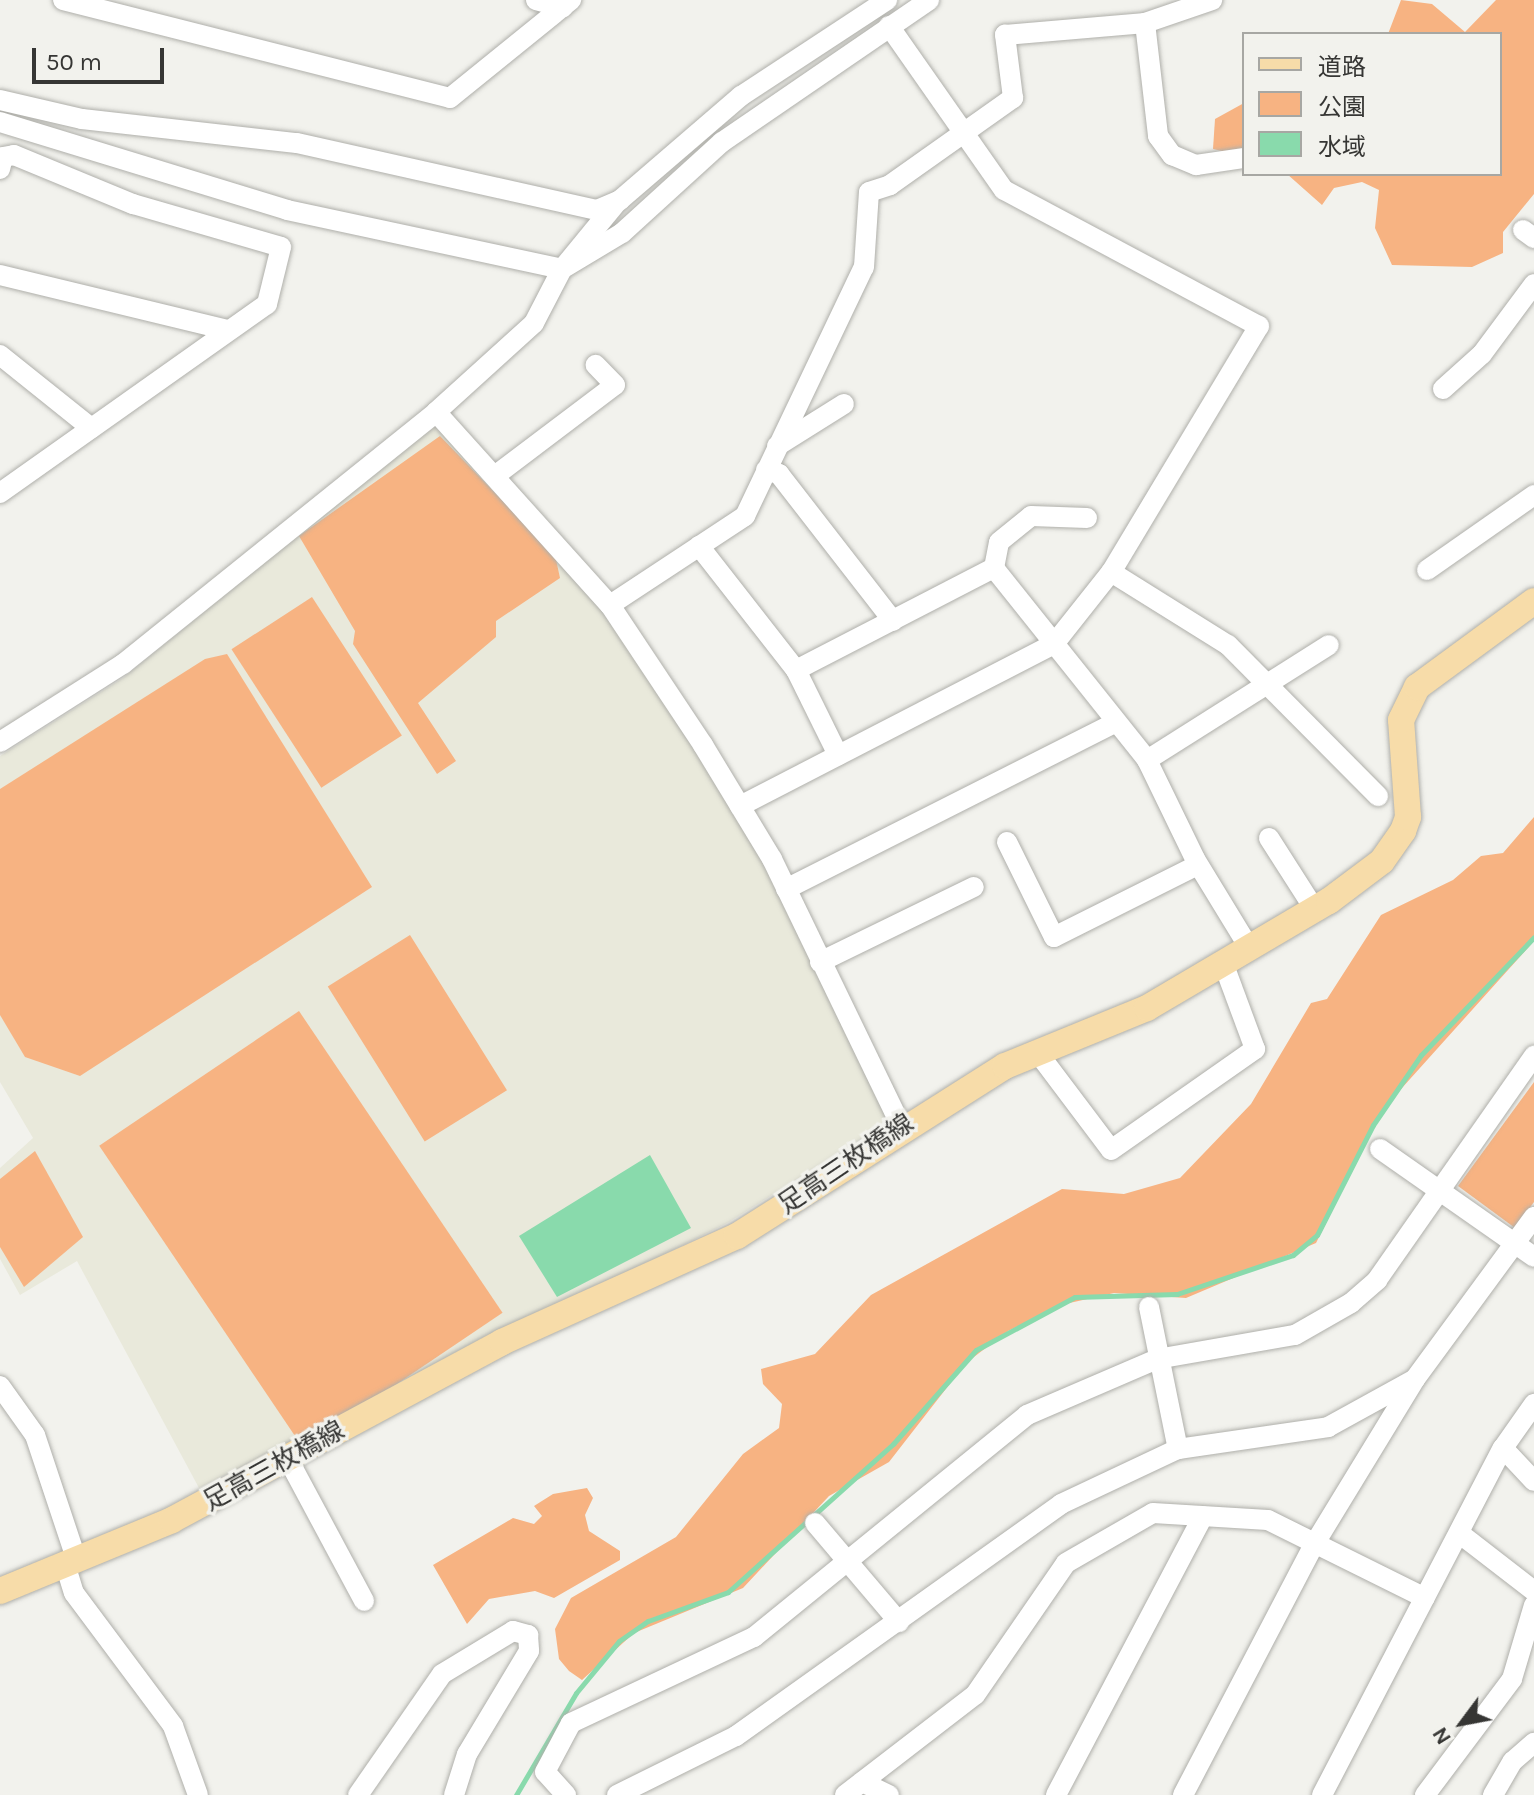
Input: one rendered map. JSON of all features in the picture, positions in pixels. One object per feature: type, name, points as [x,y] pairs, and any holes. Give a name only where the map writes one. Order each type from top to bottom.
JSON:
[{"type":"main road","name":"足高三枚橋線","points":[[0,1591],[71,1562],[288,1459],[502,1342],[737,1236],[901,1126],[1038,1053],[1147,1008],[1315,910],[1382,861],[1403,831],[1408,817],[1401,720],[1417,687],[1534,601]]},
{"type":"street","points":[[63,0],[450,98],[567,3]]},
{"type":"street","points":[[536,0],[567,3]]},
{"type":"street","points":[[0,122],[287,210],[562,269],[600,251],[722,142],[929,0]]},
{"type":"street","points":[[610,605],[745,516],[864,267],[869,192],[964,135],[1013,98],[1005,35],[1145,23],[1212,0]]},
{"type":"street","points":[[0,742],[123,664],[436,412],[534,323],[562,269],[620,200],[741,96],[874,3]]},
{"type":"street","points":[[1145,23],[1158,136],[1172,155],[1196,165],[1242,158]]},
{"type":"street","points":[[740,806],[1054,644],[1111,572],[1259,326],[1004,190],[889,26]]},
{"type":"street","points":[[0,100],[82,119],[297,143],[579,210],[620,200]]},
{"type":"street","points":[[0,169],[3,157],[14,155],[133,204],[281,247],[267,304],[4,485]]},
{"type":"street","points":[[0,275],[227,330]]},
{"type":"street","points":[[1443,389],[1482,354],[1534,284]]},
{"type":"street","points":[[0,355],[91,428]]},
{"type":"street","points":[[496,475],[615,385],[596,365]]},
{"type":"street","points":[[777,446],[844,404]]},
{"type":"street","points":[[436,412],[610,605],[740,806],[786,889],[901,1126]]},
{"type":"street","points":[[766,470],[779,474],[893,621]]},
{"type":"street","points":[[1427,570],[1534,495]]},
{"type":"street","points":[[1087,518],[1031,516],[999,542],[994,568],[1147,760],[1198,865],[1250,949]]},
{"type":"street","points":[[699,546],[796,670],[838,755]]},
{"type":"street","points":[[796,670],[994,568]]},
{"type":"street","points":[[1111,572],[1228,645],[1378,796]]},
{"type":"street","points":[[1147,760],[1329,645]]},
{"type":"street","points":[[786,889],[1116,722]]},
{"type":"street","points":[[1269,838],[1315,910]]},
{"type":"street","points":[[1007,842],[1054,937],[1198,865]]},
{"type":"street","points":[[820,962],[974,887]]},
{"type":"street","points":[[1038,1053],[1111,1150],[1255,1049],[1224,965]]},
{"type":"street","points":[[566,1795],[545,1772],[571,1723],[754,1637],[849,1564],[1027,1415],[1157,1359],[1278,1340],[1322,1321],[1377,1280],[1534,1056]]},
{"type":"street","points":[[1380,1149],[1534,1257]]},
{"type":"street","points":[[1183,1795],[1315,1543],[1415,1379],[1534,1217]]},
{"type":"street","points":[[1149,1307],[1157,1359],[1178,1449]]},
{"type":"street","points":[[617,1795],[736,1736],[1061,1504],[1178,1449],[1328,1427],[1415,1379]]},
{"type":"street","points":[[0,1386],[35,1435],[71,1562],[96,1627],[173,1726],[198,1795]]},
{"type":"street","points":[[1322,1795],[1503,1448],[1534,1404]]},
{"type":"street","points":[[1503,1448],[1534,1481]]},
{"type":"street","points":[[288,1459],[364,1601]]},
{"type":"street","points":[[845,1795],[975,1695],[1066,1563],[1153,1513],[1268,1520],[1425,1598]]},
{"type":"street","points":[[1056,1795],[1203,1516]]},
{"type":"street","points":[[815,1523],[899,1622]]},
{"type":"street","points":[[1459,1533],[1534,1591]]},
{"type":"street","points":[[1425,1795],[1512,1679],[1534,1605]]},
{"type":"street","points":[[358,1795],[442,1674],[513,1631],[528,1635],[529,1651],[467,1754],[454,1795]]},
{"type":"street","points":[[1493,1795],[1513,1761],[1534,1743]]},
{"type":"street","points":[[862,1782],[889,1795]]},
{"type":"shaded area","points":[[434,425],[601,609],[699,755],[765,864],[889,1121],[729,1222],[199,1488],[77,1261],[20,1295],[0,1259],[0,1168],[33,1138],[0,1082],[0,756],[123,678]]},
{"type":"green space","points":[[1401,0],[1432,4],[1465,32],[1389,32]]},
{"type":"green space","points":[[1496,0],[1534,0],[1534,194],[1503,232],[1503,253],[1472,267],[1392,265],[1375,228],[1379,190],[1362,182],[1334,188],[1322,205],[1289,176],[1502,176],[1502,32],[1465,32]]},
{"type":"green space","points":[[1242,104],[1242,156],[1213,149],[1215,119]]},
{"type":"green space","points":[[440,436],[555,555],[560,578],[496,621],[496,637],[418,703],[456,761],[437,774],[353,644],[355,631],[299,536]]},
{"type":"green space","points":[[312,597],[402,735],[321,788],[231,649]]},
{"type":"green space","points":[[227,654],[372,887],[80,1076],[25,1057],[0,1015],[0,789],[205,659]]},
{"type":"green space","points":[[1534,817],[1534,941],[1384,1108],[1316,1243],[1186,1298],[1114,1293],[1065,1304],[1008,1331],[966,1363],[889,1462],[829,1496],[743,1588],[634,1633],[582,1680],[569,1671],[559,1659],[555,1629],[571,1598],[676,1537],[743,1454],[779,1428],[782,1404],[763,1384],[761,1369],[815,1354],[871,1295],[1062,1189],[1124,1194],[1180,1178],[1251,1104],[1311,1003],[1327,999],[1381,915],[1453,880],[1481,856],[1503,853]]},
{"type":"green space","points":[[410,935],[507,1090],[425,1142],[328,986]]},
{"type":"green space","points":[[299,1011],[503,1313],[303,1448],[99,1146]]},
{"type":"green space","points":[[1534,1082],[1534,1202],[1515,1228],[1458,1186]]},
{"type":"green space","points":[[35,1151],[83,1237],[24,1287],[0,1247],[0,1179]]},
{"type":"green space","points":[[587,1488],[593,1498],[585,1515],[589,1531],[620,1551],[620,1560],[554,1598],[535,1591],[489,1599],[467,1624],[433,1565],[513,1518],[534,1524],[542,1516],[534,1506],[553,1494]]},
{"type":"water","points":[[650,1155],[691,1228],[557,1297],[519,1236]]},
{"type":"waterway","points":[[516,1795],[576,1693],[619,1641],[648,1621],[728,1592],[893,1444],[976,1350],[1075,1297],[1177,1294],[1293,1255],[1317,1235],[1373,1125],[1421,1055],[1534,937]]}]
